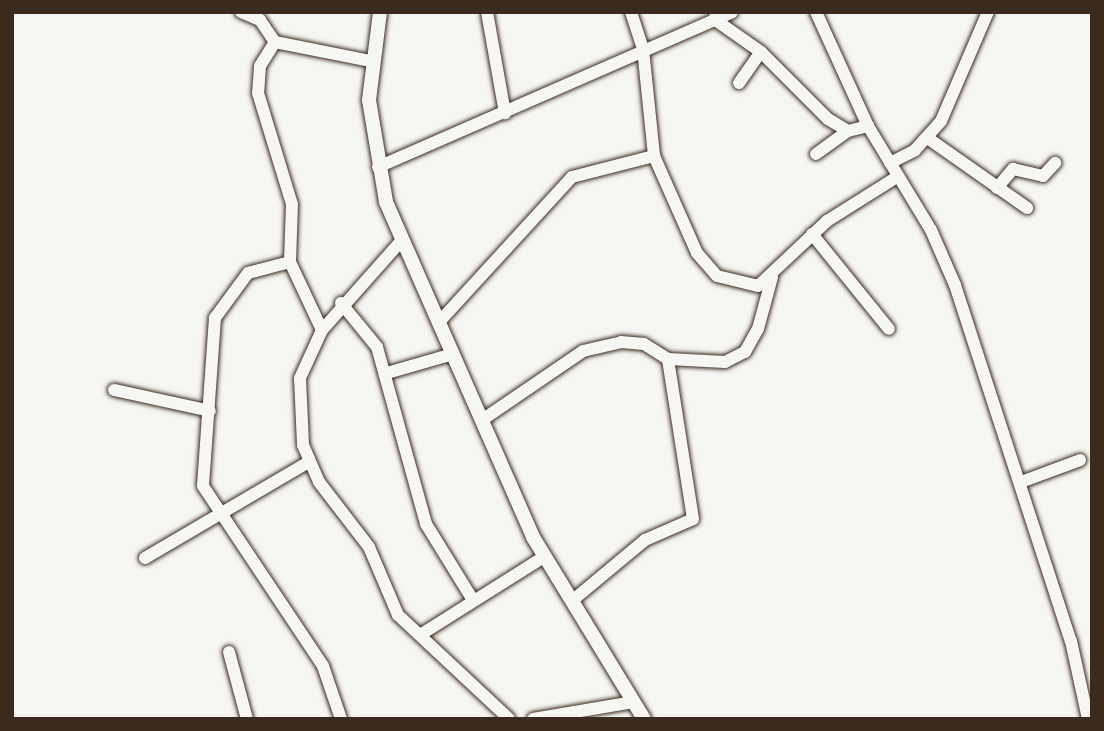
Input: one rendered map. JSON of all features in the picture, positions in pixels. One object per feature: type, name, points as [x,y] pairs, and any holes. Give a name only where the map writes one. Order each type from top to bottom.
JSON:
[{"type":"street","points":[[241,12],[260,20],[275,42],[371,61]]},
{"type":"street","points":[[380,12],[371,61],[377,167],[402,240],[544,557],[645,719]]},
{"type":"street","points":[[631,12],[643,49],[654,156],[705,267],[732,284],[758,286],[772,277],[813,234],[897,177]]},
{"type":"street","points":[[377,167],[732,12]]},
{"type":"street","points":[[816,12],[868,125],[956,285],[1071,641],[1088,719]]},
{"type":"street","points":[[890,163],[929,139],[988,12]]},
{"type":"street","points":[[489,14],[505,113]]},
{"type":"street","points":[[714,19],[761,52],[819,112],[848,131]]},
{"type":"street","points":[[275,42],[260,66],[258,93],[292,204],[290,262],[321,330]]},
{"type":"street","points":[[740,83],[761,52]]},
{"type":"street","points":[[816,154],[848,131],[868,125]]},
{"type":"street","points":[[929,139],[1027,208]]},
{"type":"street","points":[[440,321],[572,177],[654,156]]},
{"type":"street","points":[[997,188],[1013,169],[1043,176],[1055,163]]},
{"type":"street","points":[[813,234],[890,330]]},
{"type":"street","points":[[402,240],[341,303],[321,330],[300,378],[298,417],[307,463],[369,547],[398,615],[509,719]]},
{"type":"street","points":[[290,262],[248,274],[218,310],[208,353],[210,411],[204,486],[220,518],[306,637],[330,680],[341,719]]},
{"type":"street","points":[[482,420],[583,351],[621,342],[644,344],[668,359],[725,362],[745,352],[758,329],[772,277]]},
{"type":"street","points":[[341,303],[370,335],[387,373],[426,524],[473,600]]},
{"type":"street","points":[[387,373],[453,354]]},
{"type":"street","points":[[573,600],[645,540],[693,519],[668,359]]},
{"type":"street","points":[[114,390],[210,411]]},
{"type":"street","points":[[1021,482],[1080,460]]},
{"type":"street","points":[[145,558],[220,518],[261,485],[307,463]]},
{"type":"street","points":[[420,635],[544,557]]},
{"type":"street","points":[[229,652],[247,719]]},
{"type":"street","points":[[533,719],[634,702]]}]
